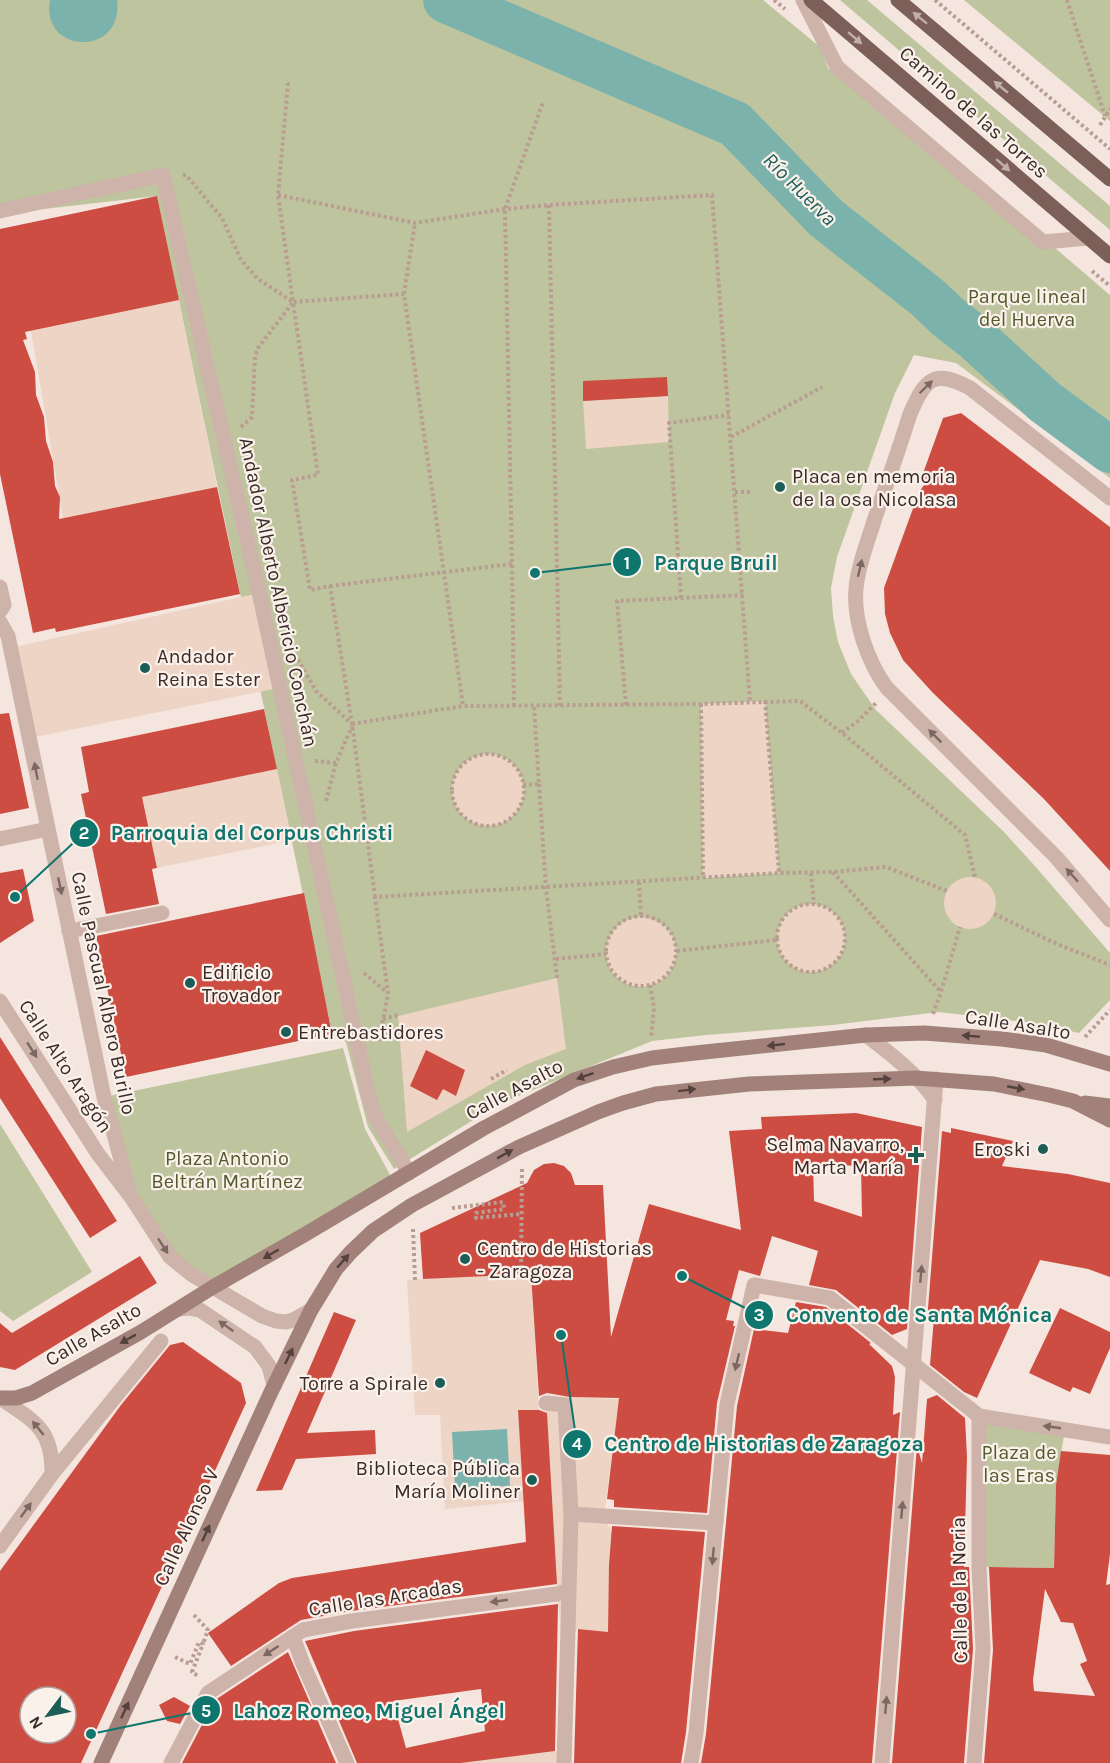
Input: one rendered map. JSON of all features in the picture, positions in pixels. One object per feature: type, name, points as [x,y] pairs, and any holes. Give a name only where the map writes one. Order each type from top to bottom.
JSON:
[{"type":"main road","name":"Camino de las Torres","points":[[810,0],[1110,256]]},
{"type":"main road","name":"Camino de las Torres","points":[[898,0],[1110,179]]},
{"type":"main road","name":"Calle Asalto","points":[[0,1398],[16,1398],[32,1393],[484,1128],[574,1080],[613,1066],[652,1058],[866,1035],[924,1033],[1046,1045],[1110,1064]]},
{"type":"main road","points":[[311,1310],[336,1269],[351,1252],[373,1231],[412,1205],[519,1147],[598,1112],[656,1094],[749,1084],[916,1078],[994,1084],[1073,1101],[1110,1106]]},
{"type":"main road","points":[[1073,1101],[1110,1120]]},
{"type":"main road","name":"Calle Alonso V","points":[[101,1763],[311,1310]]},
{"type":"street","points":[[803,0],[837,67],[1043,242],[1088,238]]},
{"type":"street","points":[[0,211],[163,175]]},
{"type":"street","name":"Andador Alberto Albericio Conchán","points":[[163,175],[225,441],[368,1092],[375,1116],[409,1173]]},
{"type":"street","points":[[1110,498],[969,388],[948,378],[931,380],[919,394],[910,414],[863,555],[856,590],[857,608],[867,651],[876,672],[887,688],[1056,856],[1110,920]]},
{"type":"street","points":[[0,587],[4,604],[0,611]]},
{"type":"street","name":"Calle Pascual Albero Burillo","points":[[0,622],[8,636],[104,1098],[131,1197]]},
{"type":"street","points":[[0,839],[48,829]]},
{"type":"street","points":[[69,931],[162,913]]},
{"type":"street","name":"Calle Alto Aragón","points":[[0,1001],[98,1154],[131,1197],[170,1257],[182,1268],[262,1316],[276,1321],[293,1320],[311,1310]]},
{"type":"street","points":[[866,1035],[893,1056],[924,1086],[934,1100]]},
{"type":"street","points":[[882,1763],[936,1079]]},
{"type":"street","points":[[691,1763],[696,1733],[727,1404],[754,1285],[830,1298],[979,1416],[1110,1437]]},
{"type":"street","points":[[178,1309],[200,1310],[255,1347],[269,1366],[274,1386]]},
{"type":"street","points":[[0,1546],[52,1474],[161,1341]]},
{"type":"street","points":[[0,1398],[29,1418],[41,1430],[49,1443],[52,1474]]},
{"type":"street","points":[[546,1403],[565,1405],[570,1514],[563,1592],[568,1629],[564,1763]]},
{"type":"street","name":"Calle de la Noria","points":[[974,1763],[983,1649],[979,1567],[979,1416]]},
{"type":"street","points":[[570,1514],[716,1523]]},
{"type":"street","name":"Calle las Arcadas","points":[[171,1763],[208,1693],[303,1630],[352,1621],[563,1592]]},
{"type":"street","points":[[293,1637],[347,1763]]},
{"type":"path","points":[[935,0],[1110,149]]},
{"type":"path","points":[[1067,0],[1108,116]]},
{"type":"path","points":[[286,81],[288,84],[278,195],[318,475],[292,480],[309,590],[513,564]]},
{"type":"path","points":[[514,706],[505,209],[543,102]]},
{"type":"path","points":[[1100,125],[1108,116],[1110,109]]},
{"type":"path","points":[[163,175],[186,175],[222,218],[241,260],[258,279],[293,302],[404,294]]},
{"type":"path","points":[[278,195],[415,223],[505,209],[712,195],[750,702]]},
{"type":"path","points":[[549,205],[560,705]]},
{"type":"path","points":[[415,223],[404,294],[463,706]]},
{"type":"path","points":[[225,441],[252,417],[255,356],[258,348],[293,302]]},
{"type":"path","points":[[731,437],[822,387]]},
{"type":"path","points":[[681,598],[669,423],[729,415]]},
{"type":"path","points":[[735,492],[752,492]]},
{"type":"path","points":[[330,586],[352,724],[388,994],[379,1042]]},
{"type":"path","points":[[626,705],[617,601],[743,595]]},
{"type":"path","points":[[291,647],[316,691],[352,724]]},
{"type":"path","points":[[352,724],[463,706],[701,704],[800,700],[965,834],[975,877]]},
{"type":"path","points":[[765,701],[779,873]]},
{"type":"path","points":[[701,704],[703,878]]},
{"type":"path","points":[[534,706],[546,888],[557,978]]},
{"type":"path","points":[[842,733],[871,708]]},
{"type":"path","points":[[325,806],[336,763],[352,724]]},
{"type":"path","points":[[490,754],[502,757],[519,773],[523,785],[523,797],[519,808],[501,823],[489,826],[466,819],[458,811],[453,800],[454,778],[460,767],[478,755],[490,754]]},
{"type":"path","points":[[523,785],[539,784]]},
{"type":"path","points":[[375,897],[779,873],[833,872],[886,867],[947,891]]},
{"type":"path","points":[[833,872],[941,992]]},
{"type":"path","points":[[811,873],[814,904]]},
{"type":"path","points":[[639,882],[641,916]]},
{"type":"path","points":[[814,904],[825,907],[842,923],[845,934],[840,956],[825,970],[814,973],[793,968],[784,961],[778,951],[776,940],[777,928],[783,918],[791,910],[802,905],[814,904]]},
{"type":"path","points":[[994,914],[1057,944],[1110,965]]},
{"type":"path","points":[[641,916],[653,918],[664,924],[672,932],[677,951],[673,967],[668,975],[660,982],[650,986],[633,986],[624,982],[615,975],[606,954],[611,932],[620,923],[641,916]]},
{"type":"path","points":[[931,1017],[941,992],[960,927]]},
{"type":"path","points":[[677,951],[776,940]]},
{"type":"path","points":[[556,959],[606,954]]},
{"type":"path","points":[[650,986],[654,1008],[651,1039]]},
{"type":"path","points":[[1084,1038],[1110,1010]]},
{"type":"path","points":[[383,1019],[398,1016]]},
{"type":"path","points":[[490,1079],[507,1070]]},
{"type":"path","points":[[521,1274],[522,1160]]},
{"type":"path","points":[[443,1209],[503,1202],[504,1209],[476,1213],[476,1218],[521,1214]]},
{"type":"path","points":[[413,1228],[416,1280]]},
{"type":"path","points":[[194,1615],[208,1630],[192,1672],[216,1687]]},
{"type":"path","points":[[175,1657],[190,1664],[199,1642],[203,1644]]},
{"type":"green space","name":"Parque lineal del Huerva","points":[[0,0],[763,0],[820,47],[828,68],[1039,245],[1055,248],[1110,295],[1110,478],[956,363],[914,355],[895,393],[837,557],[831,588],[838,642],[851,674],[876,710],[1004,832],[1110,953],[1110,1000],[1079,1033],[1034,1023],[938,1012],[833,1025],[652,1041],[499,1104],[394,1169],[368,1127],[346,1042],[332,1033],[157,196],[0,214]]},
{"type":"green space","points":[[840,0],[867,0],[1110,206],[1110,230]]},
{"type":"green space","points":[[964,0],[1110,0],[1110,121]]},
{"type":"green space","name":"Plaza Antonio Beltrán Martínez","points":[[343,1048],[365,1129],[394,1182],[213,1287],[182,1268],[131,1197],[104,1097]]},
{"type":"green space","points":[[0,1124],[92,1272],[13,1321],[0,1311]]},
{"type":"green space","name":"Plaza de las Eras","points":[[979,1416],[1065,1429],[1056,1485],[1054,1568],[979,1567]]},
{"type":"shaded area","points":[[179,300],[217,487],[63,518],[31,331]]},
{"type":"shaded area","points":[[668,396],[669,442],[586,449],[583,401]]},
{"type":"shaded area","name":"Andador Reina Ester","points":[[259,593],[279,688],[30,738],[10,648]]},
{"type":"shaded area","points":[[765,701],[779,873],[703,878],[701,704]]},
{"type":"shaded area","points":[[488,754],[508,760],[518,770],[524,790],[518,810],[508,820],[488,826],[468,820],[458,810],[452,790],[458,770],[468,760]]},
{"type":"shaded area","points":[[277,769],[292,840],[157,868],[144,807],[137,793]]},
{"type":"shaded area","points":[[970,877],[984,881],[992,889],[996,903],[992,917],[984,925],[970,929],[956,925],[948,917],[944,903],[948,889],[956,881]]},
{"type":"shaded area","points":[[818,904],[830,910],[839,919],[845,931],[843,951],[835,962],[818,972],[804,972],[787,962],[779,951],[777,931],[787,914],[798,906]]},
{"type":"shaded area","points":[[648,917],[661,923],[670,932],[674,938],[676,952],[674,966],[666,977],[655,985],[634,987],[616,977],[608,966],[606,945],[616,927],[627,919]]},
{"type":"shaded area","points":[[557,978],[566,1049],[525,1065],[407,1132],[398,1016]]},
{"type":"shaded area","points":[[531,1273],[539,1410],[518,1411],[524,1501],[445,1509],[440,1415],[415,1415],[407,1280]]},
{"type":"shaded area","points":[[545,1396],[619,1399],[604,1516],[612,1533],[608,1632],[561,1628]]},
{"type":"shaded area","points":[[559,1751],[558,1763],[461,1763],[488,1759]]},
{"type":"water","points":[[50,0],[117,0],[116,19],[108,32],[96,40],[82,42],[69,39],[57,31],[50,18]]},
{"type":"water","points":[[507,1429],[510,1486],[455,1488],[452,1432]]},
{"type":"building","points":[[157,196],[179,300],[25,332],[27,339],[23,340],[35,372],[36,395],[44,417],[46,441],[53,462],[55,486],[60,497],[59,519],[217,487],[240,594],[56,632],[55,628],[33,633],[0,474],[0,229]]},
{"type":"building","points":[[667,377],[668,396],[583,401],[583,381]]},
{"type":"building","points":[[961,413],[1110,527],[1110,871],[1044,799],[933,693],[903,660],[890,633],[885,614],[884,588],[919,492],[927,481],[922,476],[943,418]]},
{"type":"building","points":[[264,709],[277,769],[142,797],[157,868],[152,869],[159,904],[106,914],[81,794],[89,792],[81,747]]},
{"type":"building","points":[[9,713],[29,808],[0,814],[0,714]]},
{"type":"building","points":[[23,869],[34,921],[0,943],[0,873]]},
{"type":"building","name":"Edificio Trovador","points":[[304,893],[332,1034],[126,1077],[96,936]]},
{"type":"building","points":[[0,1037],[117,1221],[90,1238],[0,1098]]},
{"type":"building","points":[[426,1050],[465,1070],[456,1096],[443,1089],[437,1100],[410,1086]]},
{"type":"building","points":[[856,1113],[922,1127],[907,1329],[892,1335],[836,1290],[809,1285],[818,1251],[772,1236],[760,1276],[739,1270],[726,1320],[734,1321],[733,1326],[735,1326],[717,1403],[707,1513],[614,1507],[614,1500],[607,1499],[619,1398],[570,1397],[547,1393],[539,1396],[531,1274],[423,1279],[420,1233],[527,1183],[534,1170],[544,1164],[554,1163],[564,1166],[571,1173],[575,1185],[603,1185],[611,1337],[649,1204],[741,1230],[729,1131],[762,1129],[761,1117]],"holes":[[[813,1164],[861,1166],[862,1217],[814,1201]]]},
{"type":"building","points":[[951,1128],[1013,1141],[1002,1166],[1068,1174],[1110,1183],[1110,1277],[1088,1269],[1040,1260],[977,1398],[964,1392],[930,1365],[934,1318],[927,1321],[942,1131],[951,1133]]},
{"type":"building","points":[[140,1256],[157,1283],[15,1370],[0,1367],[0,1323],[12,1333]]},
{"type":"building","points":[[796,1302],[826,1307],[871,1343],[869,1344],[892,1366],[895,1377],[893,1415],[900,1412],[872,1763],[701,1763],[706,1734],[737,1406],[754,1329],[788,1333]]},
{"type":"building","points":[[1060,1308],[1110,1332],[1110,1348],[1090,1394],[1073,1387],[1070,1392],[1029,1373]]},
{"type":"building","points":[[334,1312],[356,1320],[307,1433],[375,1430],[376,1454],[296,1459],[282,1490],[256,1491]]},
{"type":"building","points":[[183,1342],[241,1383],[246,1403],[81,1763],[0,1763],[0,1571],[121,1405],[170,1345]]},
{"type":"building","points":[[937,1395],[965,1418],[967,1457],[964,1567],[969,1567],[973,1649],[964,1763],[892,1763],[917,1446],[922,1463],[927,1399]]},
{"type":"building","points":[[518,1410],[539,1410],[547,1413],[557,1584],[351,1611],[301,1620],[231,1666],[208,1633],[279,1583],[292,1578],[526,1542]]},
{"type":"building","points":[[1061,1451],[1110,1455],[1110,1554],[1106,1585],[1110,1584],[1110,1763],[984,1763],[993,1650],[989,1567],[1054,1568],[1056,1485]],"holes":[[[1045,1589],[1061,1622],[1073,1623],[1087,1661],[1080,1664],[1095,1696],[1034,1691],[1033,1680]]]},
{"type":"building","points":[[612,1526],[705,1532],[681,1763],[574,1763],[578,1629],[608,1632]]},
{"type":"building","points":[[558,1604],[555,1751],[461,1763],[357,1763],[305,1641],[354,1631]],"holes":[[[481,1689],[485,1731],[406,1748],[393,1701]]]},
{"type":"building","points":[[288,1652],[336,1763],[182,1763],[215,1700]]},
{"type":"building","points":[[174,1697],[190,1706],[180,1724],[167,1721],[159,1705]]},
{"type":"waterway","name":"Río Huerva","points":[[446,0],[735,124],[826,218],[928,298],[1045,402],[1110,450]]},
{"type":"place","name":"Placa en memoria de la osa Nicolasa","points":[[780,487]]},
{"type":"place","name":"Parque Bruil","points":[[535,573]]},
{"type":"place","name":"Andador Reina Ester","points":[[145,668]]},
{"type":"place","name":"Parroquia del Corpus Christi","points":[[15,897]]},
{"type":"place","name":"Edificio Trovador","points":[[190,983]]},
{"type":"place","name":"Entrebastidores","points":[[286,1032]]},
{"type":"place","name":"Eroski","points":[[1043,1149]]},
{"type":"place","name":"Selma Navarro, Marta María","points":[[916,1155]]},
{"type":"place","name":"Centro de Historias - Zaragoza","points":[[465,1259]]},
{"type":"place","name":"Convento de Santa Mónica","points":[[682,1276]]},
{"type":"place","name":"Centro de Historias de Zaragoza","points":[[561,1335]]},
{"type":"place","name":"Torre a Spirale","points":[[440,1383]]},
{"type":"place","name":"Biblioteca Pública María Moliner","points":[[532,1480]]},
{"type":"place","name":"Lahoz Romeo, Miguel Ángel","points":[[91,1734]]}]
